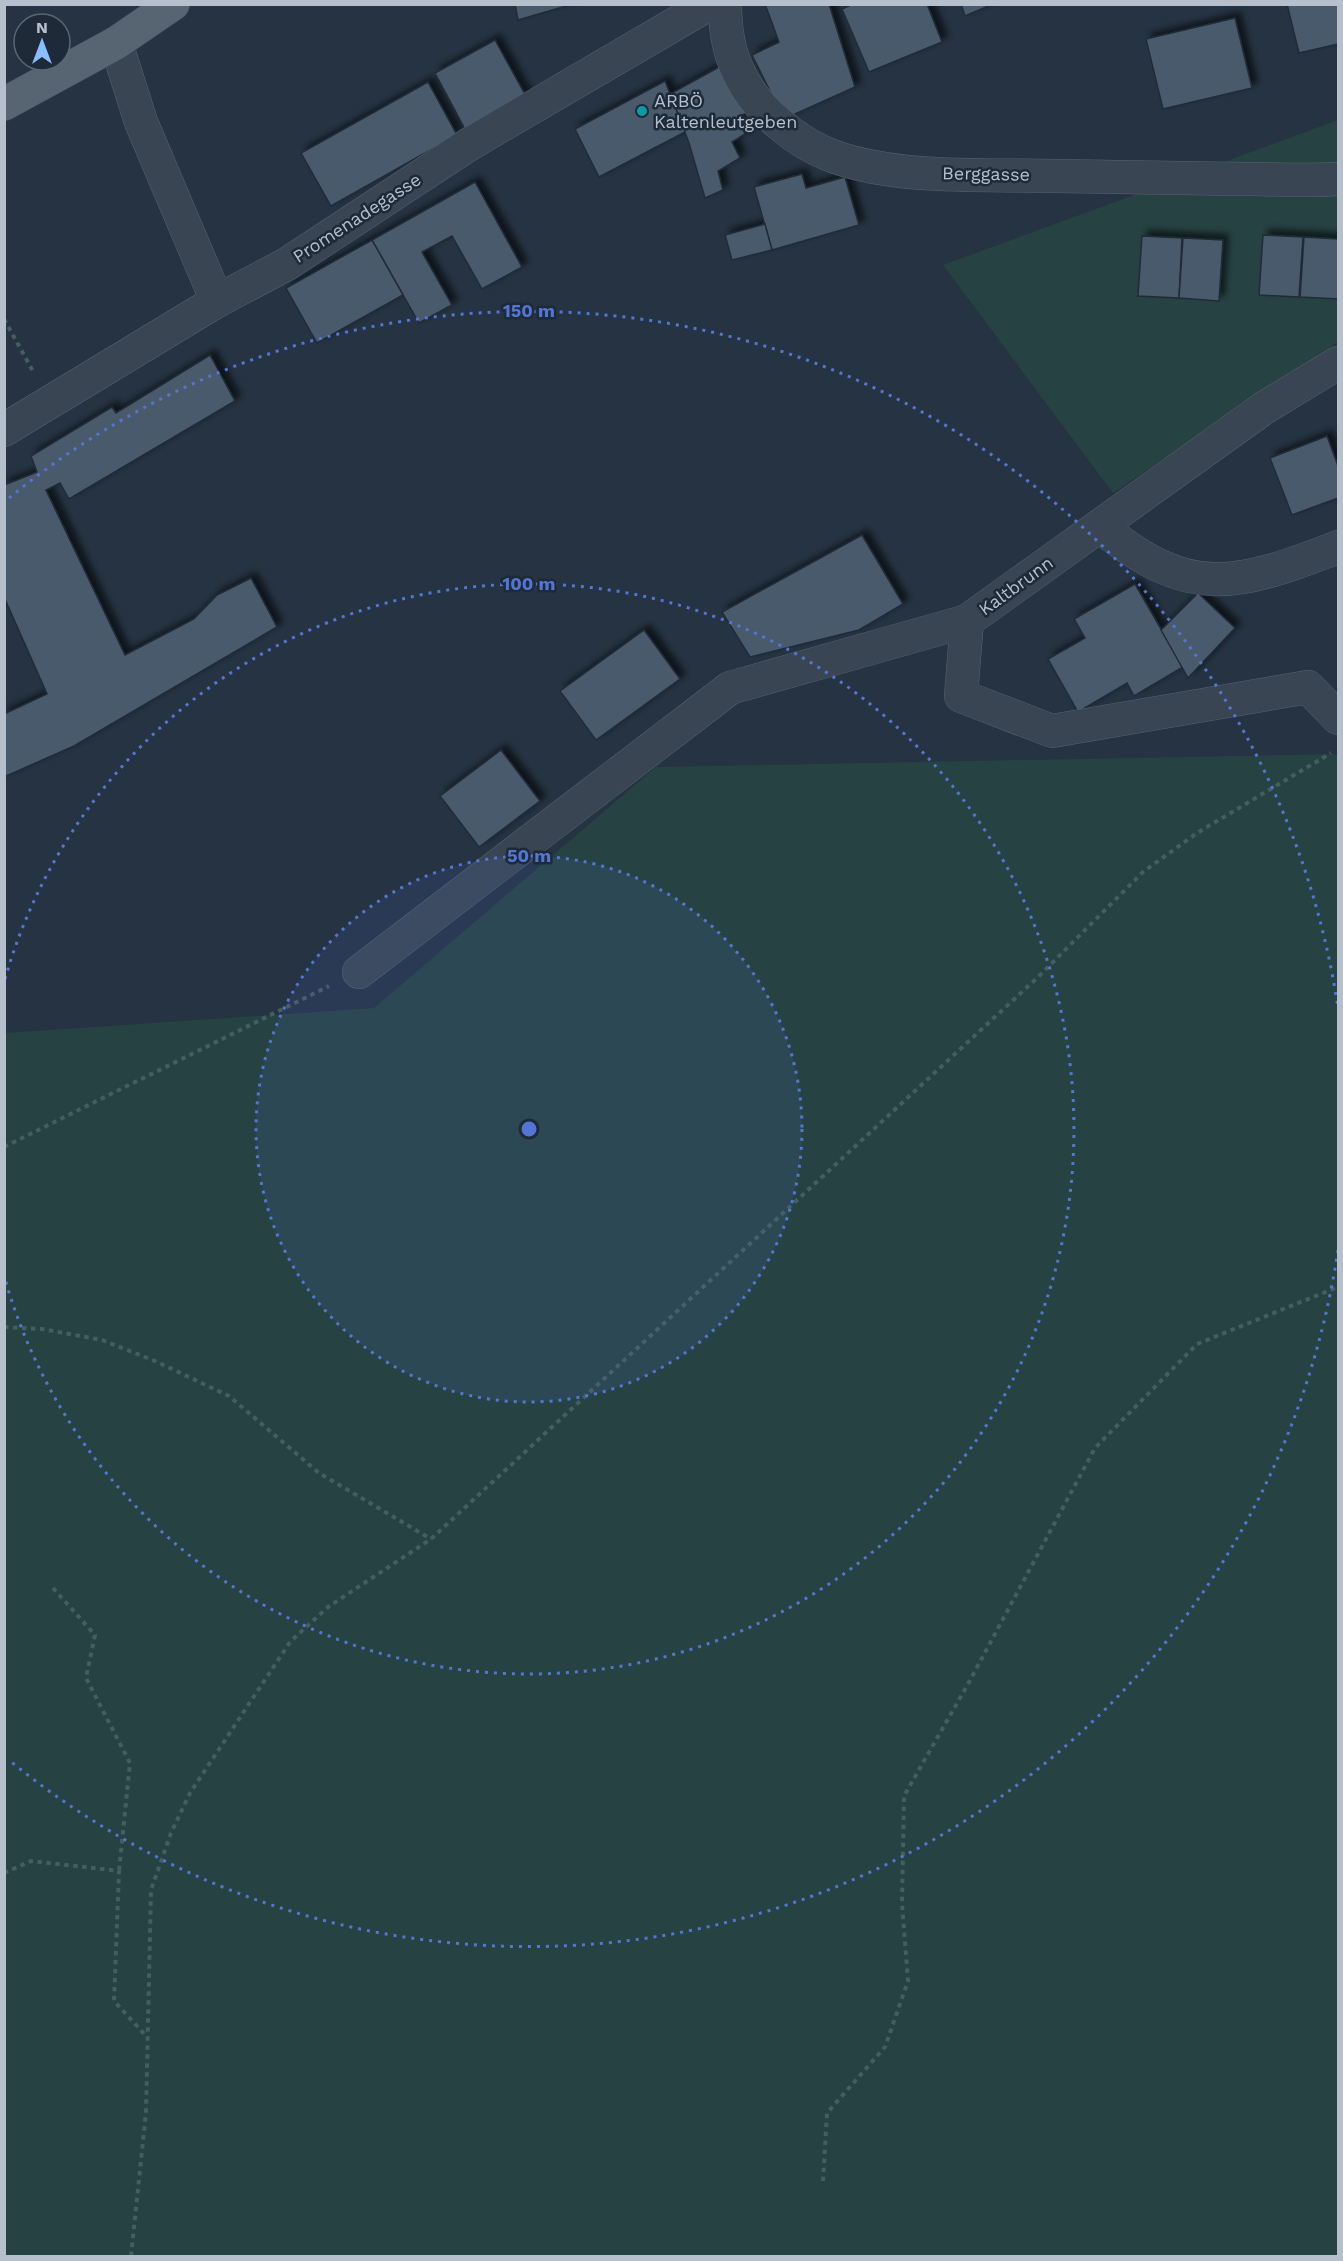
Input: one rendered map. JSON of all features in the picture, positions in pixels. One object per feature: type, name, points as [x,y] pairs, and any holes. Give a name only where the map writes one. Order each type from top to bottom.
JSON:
[{"type":"main road","points":[[4,104],[116,43],[173,4]]},
{"type":"street","name":"Promenadegasse","points":[[4,430],[217,301],[287,264],[468,145],[709,4]]},
{"type":"street","name":"Berggasse","points":[[725,4],[730,47],[738,72],[770,115],[789,132],[810,145],[858,164],[929,173],[1338,179]]},
{"type":"street","points":[[116,43],[141,122],[217,301]]},
{"type":"street","name":"Kaltbrunn","points":[[1338,363],[1264,408],[968,621],[961,696],[1052,731],[1308,687],[1338,718]]},
{"type":"street","points":[[1100,526],[1127,549],[1161,567],[1193,578],[1222,580],[1259,575],[1338,547]]},
{"type":"street","points":[[359,972],[730,688],[968,621]]},
{"type":"path","points":[[4,319],[29,365]]},
{"type":"path","points":[[131,2256],[146,2112],[151,1890],[171,1833],[190,1793],[290,1642],[328,1607],[431,1539],[1037,978],[1143,872],[1197,833],[1338,749]]},
{"type":"path","points":[[4,1147],[359,972]]},
{"type":"path","points":[[823,2181],[827,2113],[885,2047],[908,1981],[902,1904],[904,1796],[968,1684],[1095,1448],[1197,1344],[1338,1287]]},
{"type":"path","points":[[4,1328],[42,1329],[102,1340],[155,1361],[229,1396],[319,1473],[431,1539]]},
{"type":"path","points":[[53,1588],[95,1635],[86,1678],[130,1763],[119,1871],[114,2001],[148,2038]]},
{"type":"path","points":[[4,1873],[32,1861],[119,1871]]},
{"type":"green space","points":[[1338,120],[1338,342],[1113,493],[943,265]]},
{"type":"green space","points":[[1338,754],[1338,2256],[5,2256],[5,1033],[374,1008],[656,767]]},
{"type":"building","points":[[515,4],[573,4],[518,20]]},
{"type":"building","points":[[765,4],[829,4],[855,87],[784,119],[752,55],[779,42]]},
{"type":"building","points":[[853,4],[927,4],[942,42],[869,72],[842,9]]},
{"type":"building","points":[[961,4],[993,4],[965,16]]},
{"type":"building","points":[[1287,4],[1338,4],[1338,44],[1299,53]]},
{"type":"building","points":[[1235,18],[1252,88],[1163,109],[1146,39]]},
{"type":"building","points":[[495,40],[527,98],[466,131],[435,73]]},
{"type":"building","points":[[719,67],[747,112],[738,118],[745,134],[732,142],[740,158],[718,171],[723,190],[705,198],[689,143],[670,94]]},
{"type":"building","name":"ARBÖ Kaltenleutgeben","points":[[665,81],[685,132],[599,177],[575,129]]},
{"type":"building","points":[[428,82],[457,135],[331,206],[301,153]]},
{"type":"building","points":[[802,174],[806,188],[845,177],[859,225],[772,250],[754,187]]},
{"type":"building","points":[[475,182],[522,267],[482,289],[452,236],[422,252],[452,305],[419,323],[372,240]]},
{"type":"building","points":[[765,224],[772,250],[732,260],[725,235]]},
{"type":"building","points":[[1263,235],[1303,237],[1299,297],[1259,295]]},
{"type":"building","points":[[1142,236],[1182,238],[1179,298],[1138,296]]},
{"type":"building","points":[[1304,237],[1338,239],[1338,299],[1300,297]]},
{"type":"building","points":[[1183,238],[1223,240],[1219,301],[1179,298]]},
{"type":"building","points":[[372,240],[403,295],[317,343],[286,288]]},
{"type":"building","points":[[210,355],[235,401],[69,499],[60,483],[46,490],[125,655],[194,619],[217,595],[251,578],[277,627],[74,746],[4,777],[4,714],[47,694],[4,597],[4,485],[37,472],[31,456],[112,407],[116,413]]},
{"type":"building","points":[[1327,436],[1338,466],[1338,498],[1292,515],[1270,458]]},
{"type":"building","points":[[862,535],[903,604],[859,630],[750,657],[722,612]]},
{"type":"building","points":[[1135,584],[1183,667],[1134,696],[1127,683],[1078,712],[1048,659],[1085,638],[1074,619]]},
{"type":"building","points":[[1198,593],[1235,628],[1188,678],[1161,630]]},
{"type":"building","points":[[644,630],[680,679],[596,740],[560,691]]},
{"type":"building","points":[[501,750],[540,801],[479,847],[440,796]]},
{"type":"place","name":"ARBÖ Kaltenleutgeben","points":[[642,111]]}]
